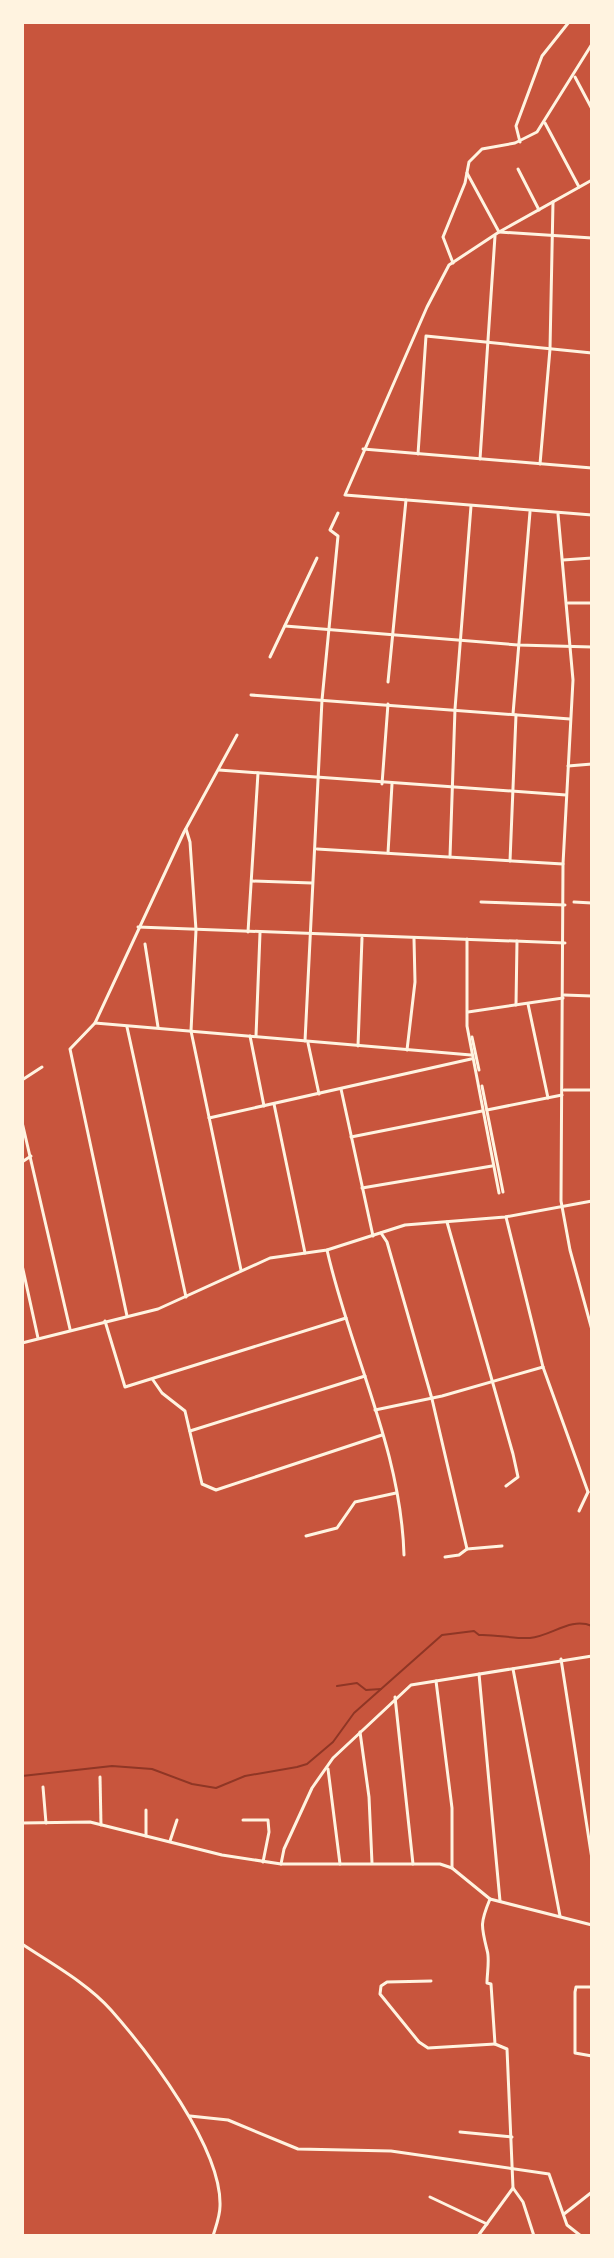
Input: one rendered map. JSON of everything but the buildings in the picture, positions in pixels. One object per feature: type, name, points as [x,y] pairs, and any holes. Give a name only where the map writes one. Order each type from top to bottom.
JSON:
[{"type":"street","points":[[520,142],[516,126],[542,56],[569,22]]},
{"type":"street","points":[[453,263],[443,237],[469,162],[486,148],[532,137],[545,122],[592,44]]},
{"type":"street","points":[[574,75],[592,109]]},
{"type":"street","points":[[545,122],[579,187]]},
{"type":"street","points":[[518,169],[539,210]]},
{"type":"street","points":[[467,173],[497,233],[480,459]]},
{"type":"street","points":[[592,180],[497,233],[453,263],[427,307],[345,495],[592,515]]},
{"type":"street","points":[[540,464],[550,349],[553,202]]},
{"type":"street","points":[[497,233],[592,238]]},
{"type":"street","points":[[418,454],[426,336],[592,353]]},
{"type":"street","points":[[363,449],[592,468]]},
{"type":"street","points":[[388,682],[406,500]]},
{"type":"street","points":[[450,857],[459,641],[471,506]]},
{"type":"street","points":[[510,861],[514,714],[530,512]]},
{"type":"street","points":[[319,1094],[307,1041],[309,934],[317,849],[322,700],[338,536],[330,530],[338,513]]},
{"type":"street","points":[[558,514],[572,648],[563,864],[562,1206],[570,1250],[592,1330]]},
{"type":"street","points":[[270,657],[317,558]]},
{"type":"street","points":[[563,560],[592,558]]},
{"type":"street","points":[[567,603],[592,603]]},
{"type":"street","points":[[285,626],[459,641],[592,647]]},
{"type":"street","points":[[251,695],[570,719]]},
{"type":"street","points":[[382,784],[388,704]]},
{"type":"street","points":[[127,1316],[70,1049],[95,1023],[186,829],[237,735]]},
{"type":"street","points":[[568,766],[592,764]]},
{"type":"street","points":[[219,770],[567,795]]},
{"type":"street","points":[[248,932],[258,773]]},
{"type":"street","points":[[388,854],[392,784]]},
{"type":"street","points":[[186,829],[190,842],[196,930],[191,1031],[242,1272]]},
{"type":"street","points":[[317,849],[563,864]]},
{"type":"street","points":[[252,881],[313,883]]},
{"type":"street","points":[[481,902],[565,904]]},
{"type":"street","points":[[574,902],[592,903]]},
{"type":"street","points":[[138,927],[565,943]]},
{"type":"street","points":[[256,1036],[260,933]]},
{"type":"street","points":[[358,1046],[362,936]]},
{"type":"street","points":[[407,1050],[415,982],[414,937]]},
{"type":"street","points":[[467,939],[472,1057],[485,1110],[501,1193],[493,1166],[485,1110],[482,1086]]},
{"type":"street","points":[[516,1005],[517,941]]},
{"type":"street","points":[[145,944],[158,1027]]},
{"type":"street","points":[[468,1012],[564,997],[592,996]]},
{"type":"street","points":[[528,1004],[548,1098]]},
{"type":"street","points":[[95,1023],[472,1057]]},
{"type":"street","points":[[126,1026],[186,1297]]},
{"type":"street","points":[[250,1036],[264,1106]]},
{"type":"street","points":[[472,1037],[472,1057],[479,1070]]},
{"type":"street","points":[[209,1118],[472,1057]]},
{"type":"street","points":[[22,1080],[42,1067]]},
{"type":"street","points":[[341,1089],[373,1236]]},
{"type":"street","points":[[351,1137],[548,1098],[563,1092],[592,1090]]},
{"type":"street","points":[[274,1104],[305,1253]]},
{"type":"street","points":[[22,1122],[70,1329]]},
{"type":"street","points":[[22,1162],[31,1156]]},
{"type":"street","points":[[362,1188],[493,1166]]},
{"type":"street","points":[[22,1343],[186,1297],[270,1258],[327,1250],[405,1225],[506,1217],[592,1201]]},
{"type":"street","points":[[506,1217],[543,1367],[590,1492],[579,1511]]},
{"type":"street","points":[[447,1222],[518,1477],[506,1486]]},
{"type":"street","points":[[381,1233],[387,1242],[431,1397],[467,1549]]},
{"type":"street","points":[[327,1250],[382,1435],[396,1493],[404,1555]]},
{"type":"street","points":[[22,1265],[38,1338]]},
{"type":"street","points":[[105,1321],[123,1385],[153,1380],[346,1318]]},
{"type":"street","points":[[375,1410],[543,1367]]},
{"type":"street","points":[[190,1431],[365,1376]]},
{"type":"street","points":[[153,1380],[162,1393],[185,1411],[202,1484],[216,1490],[382,1435]]},
{"type":"street","points":[[306,1536],[340,1526],[355,1502],[396,1493]]},
{"type":"street","points":[[445,1557],[459,1555],[467,1549],[502,1546]]},
{"type":"street","points":[[281,1864],[284,1849],[312,1788],[360,1730],[411,1685],[592,1656]]},
{"type":"street","points":[[561,1659],[592,1859]]},
{"type":"street","points":[[512,1667],[560,1916]]},
{"type":"street","points":[[479,1672],[500,1901]]},
{"type":"street","points":[[436,1680],[452,1808],[452,1868]]},
{"type":"street","points":[[395,1697],[413,1864]]},
{"type":"street","points":[[360,1730],[369,1797],[372,1863]]},
{"type":"street","points":[[328,1767],[340,1864]]},
{"type":"street","points":[[100,1777],[101,1825]]},
{"type":"street","points":[[43,1787],[46,1823]]},
{"type":"street","points":[[146,1810],[146,1836]]},
{"type":"street","points":[[170,1841],[177,1820]]},
{"type":"street","points":[[243,1820],[268,1820],[269,1832],[263,1862]]},
{"type":"street","points":[[22,1823],[101,1825],[281,1864],[372,1863],[452,1868],[490,1899],[592,1925]]},
{"type":"street","points":[[490,1899],[480,1934],[488,1950],[487,1983],[491,1984],[495,2044]]},
{"type":"street","points":[[22,1944],[110,2009],[190,2116],[215,2173],[219,2193],[220,2209],[213,2236]]},
{"type":"street","points":[[431,1981],[387,1982],[381,1986],[380,1994],[419,2042],[428,2048],[495,2044],[507,2049],[513,2188],[478,2236]]},
{"type":"street","points":[[592,1987],[576,1987],[575,2007],[575,2053],[592,2056]]},
{"type":"street","points":[[190,2116],[228,2120],[298,2149],[391,2151],[549,2174],[567,2225],[581,2236]]},
{"type":"street","points":[[460,2132],[512,2137]]},
{"type":"street","points":[[513,2188],[523,2202],[534,2236]]},
{"type":"street","points":[[563,2215],[592,2192]]},
{"type":"street","points":[[430,2197],[487,2224]]},
{"type":"waterway","points":[[22,1776],[112,1766],[152,1769],[192,1784],[216,1788],[245,1776],[297,1767],[307,1764],[333,1742],[354,1713],[442,1635],[474,1631],[479,1635],[530,1638],[569,1625],[592,1626]]},
{"type":"waterway","points":[[337,1686],[357,1683],[366,1690],[381,1689]]}]
